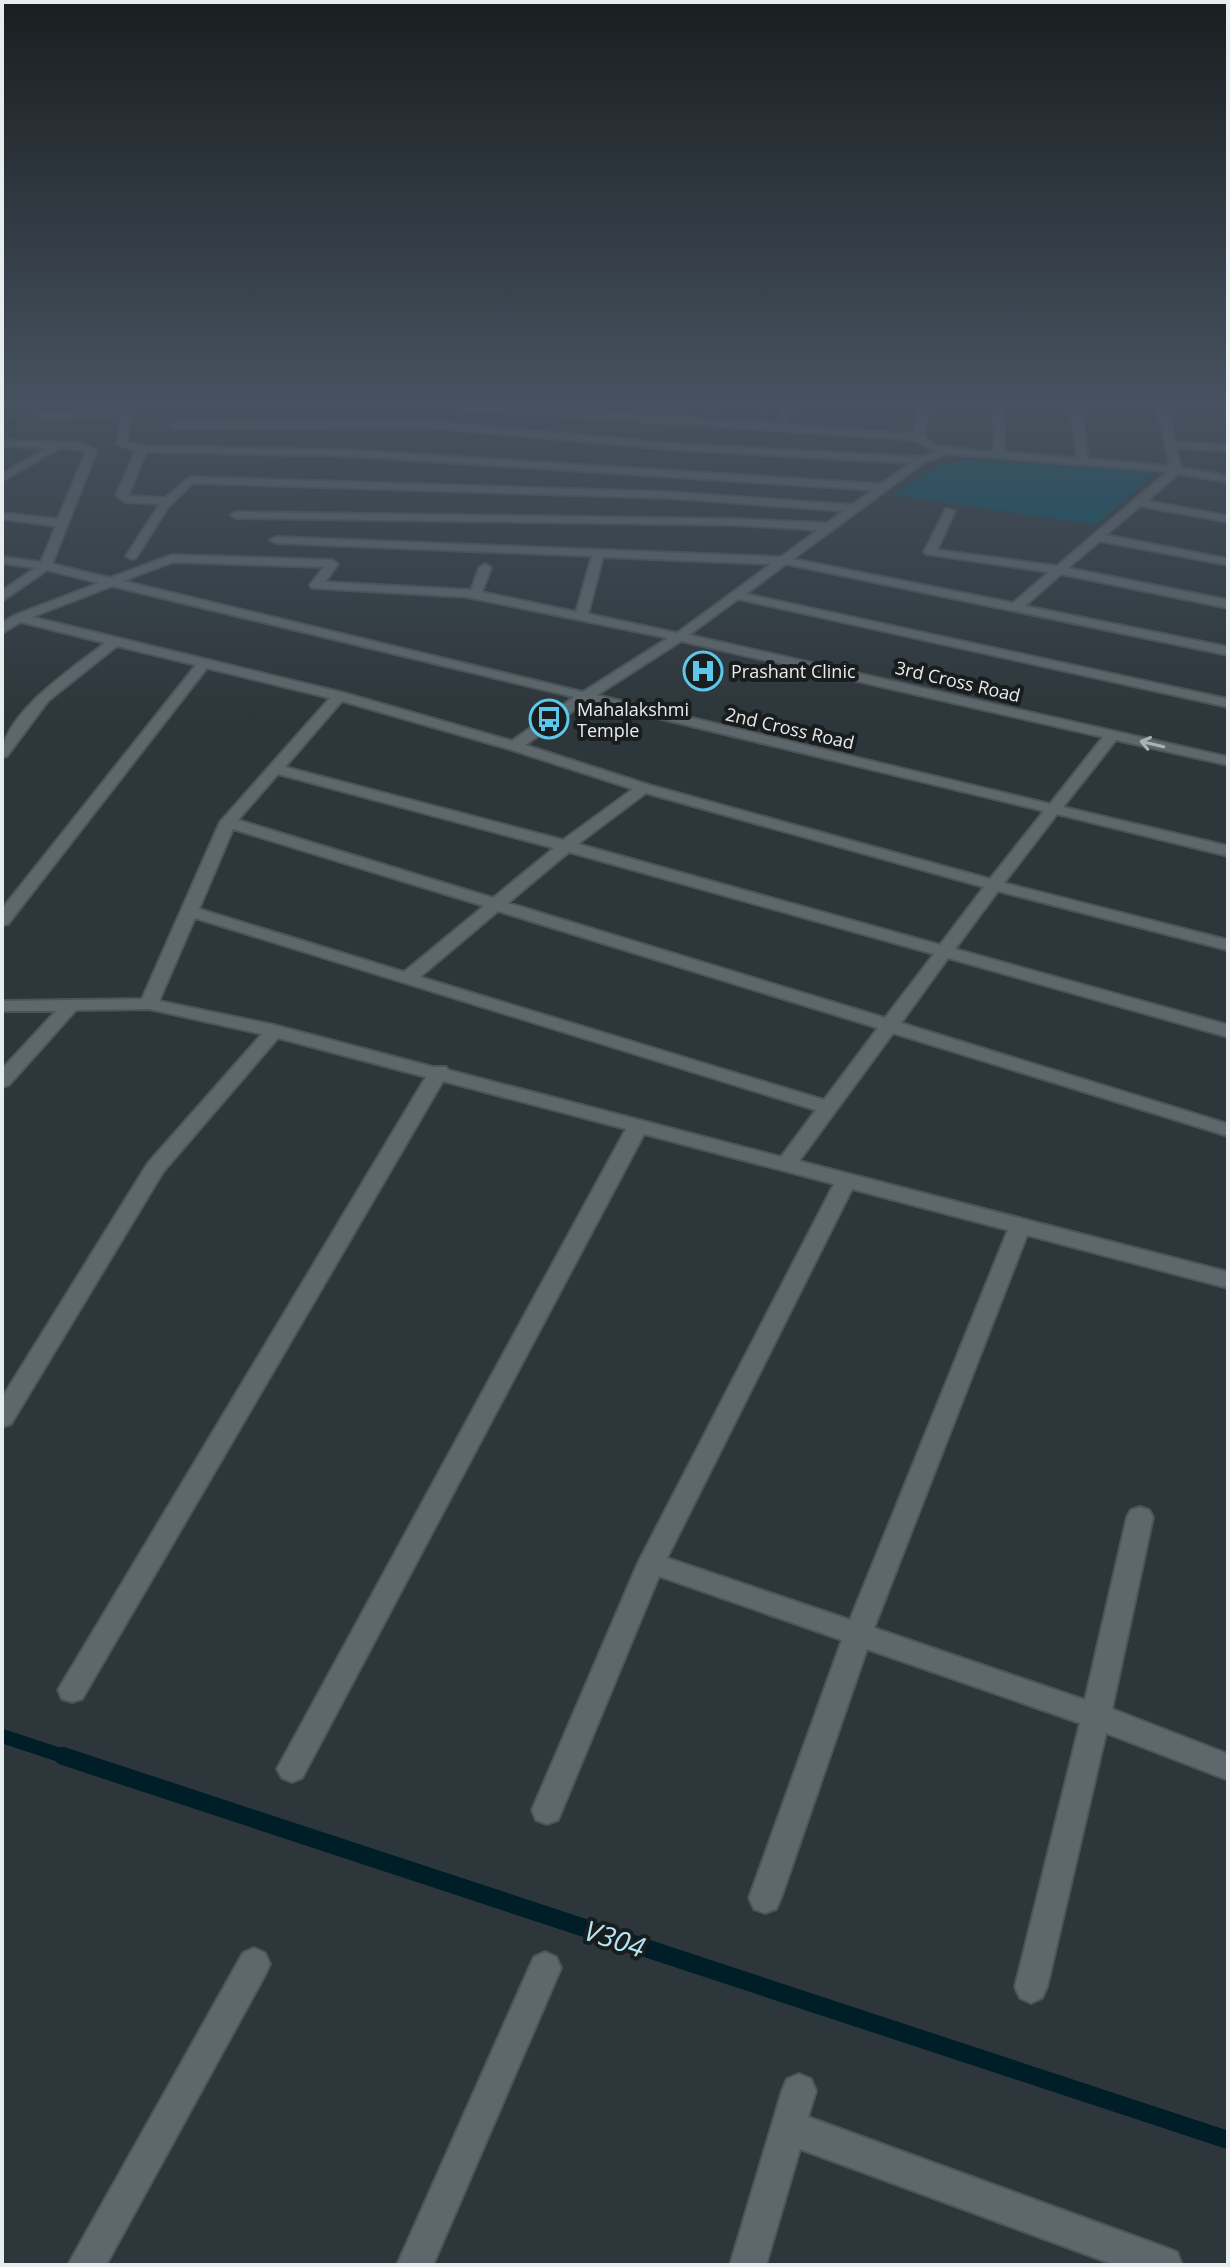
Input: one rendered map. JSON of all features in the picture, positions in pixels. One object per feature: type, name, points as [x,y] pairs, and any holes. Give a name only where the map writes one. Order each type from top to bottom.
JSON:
[{"type":"street","points":[[2,597],[45,566],[69,507]]},
{"type":"street","points":[[164,507],[132,556],[172,558]]},
{"type":"street","points":[[337,516],[343,507]]},
{"type":"street","points":[[584,520],[585,507]]},
{"type":"street","points":[[826,507],[855,509]]},
{"type":"street","points":[[514,746],[679,637],[858,507]]},
{"type":"street","points":[[1015,608],[1131,507]]},
{"type":"street","points":[[1162,507],[1228,519]]},
{"type":"street","points":[[950,511],[930,552],[1058,570],[1228,604]]},
{"type":"street","points":[[236,531],[241,515],[736,522],[830,527]]},
{"type":"street","points":[[2,516],[62,523]]},
{"type":"street","points":[[1097,537],[1228,562]]},
{"type":"street","points":[[276,540],[786,561],[1228,651]]},
{"type":"street","points":[[581,616],[599,552]]},
{"type":"street","points":[[2,629],[19,618],[172,558]]},
{"type":"street","name":"3rd Cross Road","points":[[172,558],[332,564],[316,585],[475,595],[679,637],[1228,761]]},
{"type":"street","name":"2nd Cross Road","points":[[2,560],[45,566],[1228,851]]},
{"type":"street","points":[[475,595],[485,568]]},
{"type":"street","points":[[735,595],[1228,703]]},
{"type":"street","points":[[19,618],[339,696],[514,746],[644,788],[994,885],[1228,945]]},
{"type":"street","points":[[2,753],[43,698],[113,643]]},
{"type":"street","points":[[2,920],[204,663]]},
{"type":"street","points":[[149,1004],[228,822],[339,696]]},
{"type":"street","points":[[787,1163],[994,885],[1112,735]]},
{"type":"street","points":[[273,768],[566,846],[1228,1031]]},
{"type":"street","points":[[406,979],[566,846],[644,788]]},
{"type":"street","points":[[228,822],[495,907],[1228,1130]]},
{"type":"street","points":[[188,911],[829,1108]]},
{"type":"street","points":[[2,1006],[149,1004],[274,1031],[439,1071],[1228,1280]]},
{"type":"street","points":[[2,1081],[69,1007]]},
{"type":"street","points":[[2,1418],[155,1168],[274,1031]]},
{"type":"street","points":[[72,1690],[439,1071]]},
{"type":"street","points":[[292,1769],[639,1124]]},
{"type":"street","points":[[547,1810],[651,1563],[847,1179]]},
{"type":"street","points":[[765,1898],[858,1635],[1020,1225]]},
{"type":"street","points":[[1031,1987],[1140,1517]]},
{"type":"street","points":[[651,1563],[1096,1716],[1228,1767]]},
{"type":"street","points":[[86,2265],[254,1964]]},
{"type":"street","points":[[415,2265],[545,1968]]},
{"type":"street","points":[[748,2265],[799,2091]]},
{"type":"street","points":[[788,2127],[1164,2265]]},
{"type":"shaded area","points":[[973,507],[1116,507],[1095,525]]},
{"type":"waterway","name":"V304","points":[[2,1736],[69,1758]]},
{"type":"waterway","name":"V304","points":[[63,1756],[1228,2140]]},
{"type":"place","name":"Prashant Clinic","points":[[703,671]]},
{"type":"place","name":"Mahalakshmi Temple","points":[[549,719]]}]
